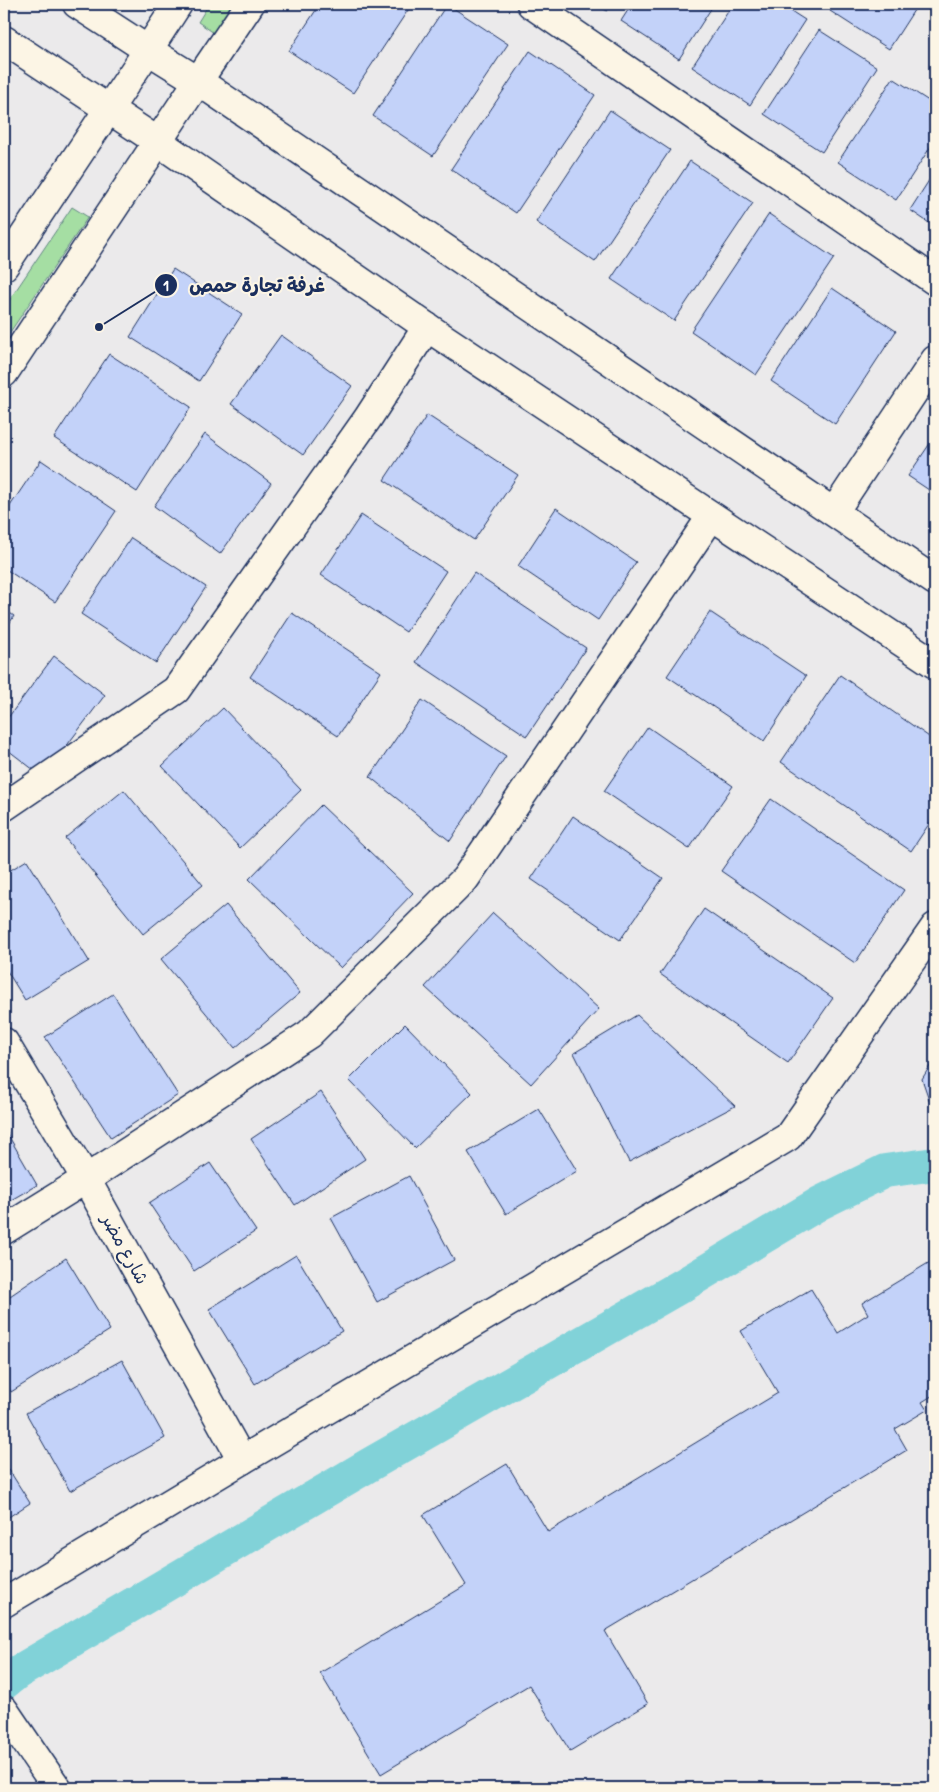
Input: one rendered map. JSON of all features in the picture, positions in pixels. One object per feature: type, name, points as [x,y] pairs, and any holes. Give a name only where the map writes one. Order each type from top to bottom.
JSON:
[{"type":"main road","points":[[77,4],[198,80],[935,581]]},
{"type":"main road","points":[[4,266],[178,4]]},
{"type":"main road","points":[[4,373],[250,4]]},
{"type":"main road","points":[[531,4],[935,282]]},
{"type":"main road","points":[[4,40],[157,141],[427,327],[935,664]]},
{"type":"main road","points":[[4,807],[176,690],[368,418],[427,327]]},
{"type":"main road","points":[[834,512],[935,360]]},
{"type":"main road","points":[[4,1230],[309,1034],[465,879],[711,517]]},
{"type":"main road","points":[[4,1603],[788,1136],[935,926]]},
{"type":"main road","name":"شارع مضر","points":[[4,1042],[86,1179],[242,1460]]},
{"type":"main road","points":[[4,1710],[57,1788]]},
{"type":"green space","points":[[209,4],[233,4],[214,33],[198,22]]},
{"type":"green space","points":[[72,207],[88,217],[4,341],[4,308]]},
{"type":"building","points":[[320,4],[412,4],[353,93],[289,51]]},
{"type":"building","points":[[447,4],[508,44],[433,156],[373,116]]},
{"type":"building","points":[[596,4],[612,4],[607,11]]},
{"type":"building","points":[[632,4],[714,4],[679,59],[621,21]]},
{"type":"building","points":[[733,4],[780,4],[805,20],[750,105],[692,67]]},
{"type":"building","points":[[835,4],[918,4],[889,49],[830,11]]},
{"type":"building","points":[[819,30],[877,67],[822,152],[764,114]]},
{"type":"building","points":[[530,51],[595,95],[516,213],[451,169]]},
{"type":"building","points":[[893,78],[935,105],[935,140],[896,200],[838,162]]},
{"type":"building","points":[[610,110],[670,150],[595,262],[536,222]]},
{"type":"building","points":[[690,161],[753,203],[674,321],[611,279]]},
{"type":"building","points":[[935,171],[935,227],[910,210]]},
{"type":"building","points":[[769,214],[834,258],[756,375],[691,331]]},
{"type":"building","points":[[173,269],[242,314],[199,381],[130,337]]},
{"type":"building","points":[[832,288],[896,331],[835,424],[771,381]]},
{"type":"building","points":[[281,335],[352,386],[303,455],[231,404]]},
{"type":"building","points":[[109,354],[191,407],[137,492],[54,438]]},
{"type":"building","points":[[427,415],[518,475],[474,540],[384,480]]},
{"type":"building","points":[[205,434],[271,483],[220,554],[154,506]]},
{"type":"building","points":[[935,436],[935,494],[908,476]]},
{"type":"building","points":[[41,460],[116,511],[55,602],[4,568],[4,515]]},
{"type":"building","points":[[556,508],[636,562],[598,620],[518,566]]},
{"type":"building","points":[[361,515],[446,571],[406,632],[321,575]]},
{"type":"building","points":[[131,538],[206,587],[156,663],[81,614]]},
{"type":"building","points":[[474,573],[586,648],[527,736],[416,662]]},
{"type":"building","points":[[4,609],[14,616],[4,632]]},
{"type":"building","points":[[710,612],[806,676],[764,741],[667,676]]},
{"type":"building","points":[[292,613],[381,672],[338,736],[250,677]]},
{"type":"building","points":[[54,656],[105,695],[43,777],[4,747],[4,723]]},
{"type":"building","points":[[840,675],[935,741],[935,815],[911,851],[781,762]]},
{"type":"building","points":[[422,700],[506,756],[450,841],[370,777]]},
{"type":"building","points":[[223,708],[301,790],[240,848],[162,766]]},
{"type":"building","points":[[648,727],[733,786],[689,849],[604,791]]},
{"type":"building","points":[[124,790],[203,885],[143,934],[65,838]]},
{"type":"building","points":[[771,799],[904,890],[855,963],[721,871]]},
{"type":"building","points":[[321,805],[413,893],[341,968],[249,879]]},
{"type":"building","points":[[573,816],[663,878],[620,940],[531,879]]},
{"type":"building","points":[[27,860],[89,961],[25,1000],[4,966],[4,874]]},
{"type":"building","points":[[226,905],[300,993],[235,1048],[161,959]]},
{"type":"building","points":[[704,909],[833,998],[788,1063],[660,974]]},
{"type":"building","points":[[493,913],[599,1009],[531,1084],[425,987]]},
{"type":"building","points":[[113,994],[178,1095],[111,1138],[45,1037]]},
{"type":"building","points":[[637,1015],[735,1106],[629,1162],[574,1053]]},
{"type":"building","points":[[405,1024],[472,1093],[415,1148],[349,1080]]},
{"type":"building","points":[[935,1058],[935,1111],[933,1111],[922,1079]]},
{"type":"building","points":[[321,1092],[365,1159],[295,1205],[251,1139]]},
{"type":"building","points":[[539,1109],[577,1171],[506,1214],[468,1152]]},
{"type":"building","points":[[4,1128],[37,1185],[4,1204]]},
{"type":"building","points":[[210,1163],[256,1231],[194,1271],[149,1203]]},
{"type":"building","points":[[409,1176],[454,1260],[377,1302],[331,1218]]},
{"type":"building","points":[[296,1255],[342,1331],[255,1384],[209,1309]]},
{"type":"building","points":[[66,1258],[110,1330],[11,1392],[4,1379],[4,1300]]},
{"type":"building","points":[[935,1259],[935,1394],[922,1402],[927,1410],[895,1429],[907,1450],[605,1631],[648,1704],[570,1751],[529,1685],[381,1774],[320,1673],[466,1585],[423,1515],[507,1464],[548,1532],[778,1393],[741,1331],[811,1289],[838,1333],[868,1314],[862,1303]]},
{"type":"building","points":[[122,1360],[165,1438],[70,1491],[26,1413]]},
{"type":"building","points":[[4,1462],[30,1503],[4,1520]]},
{"type":"waterway","points":[[4,1683],[18,1672],[369,1465],[683,1285],[820,1203],[885,1171],[935,1164]]},
{"type":"place","name":"غرفة تجارة حمص","points":[[99,327]]}]
